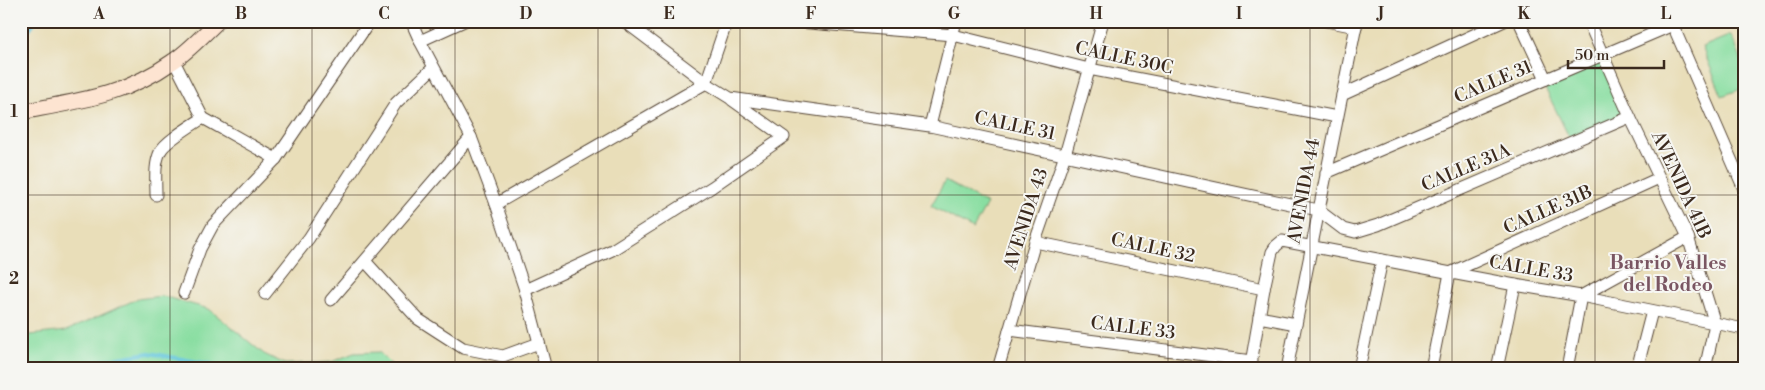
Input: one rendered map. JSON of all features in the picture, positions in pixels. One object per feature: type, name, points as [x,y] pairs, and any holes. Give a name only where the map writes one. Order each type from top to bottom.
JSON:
[{"type":"main road","points":[[21,112],[102,97],[132,86],[174,61],[218,21]]},
{"type":"street","points":[[184,293],[200,249],[213,225],[276,159],[370,21]]},
{"type":"street","points":[[411,21],[433,68],[471,137],[525,290],[546,369]]},
{"type":"street","points":[[420,42],[464,21]]},
{"type":"street","name":"CALLE 31","points":[[624,21],[706,83],[730,98],[930,126],[1318,210]]},
{"type":"street","points":[[496,204],[706,83],[727,21]]},
{"type":"street","name":"CALLE 30C","points":[[786,21],[953,34],[1089,69],[1337,117]]},
{"type":"street","points":[[930,126],[956,21]]},
{"type":"street","name":"AVENIDA 43","points":[[998,369],[1103,21]]},
{"type":"street","points":[[1326,21],[1357,24]]},
{"type":"street","points":[[1342,95],[1504,21]]},
{"type":"street","points":[[1518,21],[1546,79]]},
{"type":"street","name":"AVENIDA 41B","points":[[1588,21],[1630,117],[1688,237],[1715,324],[1705,369]]},
{"type":"street","points":[[1672,23],[1743,183]]},
{"type":"street","name":"CALLE 31","points":[[1326,173],[1602,55],[1672,23]]},
{"type":"street","name":"AVENIDA 44","points":[[1287,369],[1357,24]]},
{"type":"street","points":[[174,61],[203,118],[276,159]]},
{"type":"street","points":[[265,294],[309,238],[396,103],[433,68]]},
{"type":"street","points":[[525,290],[612,250],[712,187],[784,137],[730,98]]},
{"type":"street","name":"CALLE 31A","points":[[1318,210],[1344,228],[1355,232],[1378,225],[1630,117]]},
{"type":"street","points":[[156,195],[156,167],[160,150],[203,118]]},
{"type":"street","points":[[331,300],[471,137]]},
{"type":"street","name":"CALLE 31B","points":[[1450,273],[1660,178]]},
{"type":"street","points":[[1567,369],[1581,296],[1688,237]]},
{"type":"street","name":"CALLE 33","points":[[1009,330],[1251,365],[1272,252],[1282,241],[1581,296],[1744,329]]},
{"type":"street","name":"CALLE 32","points":[[1035,242],[1264,289]]},
{"type":"street","points":[[1359,369],[1382,260]]},
{"type":"street","points":[[364,261],[418,318],[463,348],[503,356],[539,343]]},
{"type":"street","points":[[1431,369],[1450,273]]},
{"type":"street","points":[[1497,369],[1514,285]]},
{"type":"street","points":[[1637,369],[1652,311]]},
{"type":"street","points":[[1259,317],[1296,324]]},
{"type":"green space","points":[[1731,35],[1744,66],[1744,88],[1722,96],[1702,47]]},
{"type":"green space","points":[[1601,59],[1624,116],[1569,137],[1544,86]]},
{"type":"green space","points":[[945,181],[987,204],[973,229],[931,206]]},
{"type":"green space","points":[[162,296],[209,309],[264,354],[285,364],[331,362],[354,353],[379,352],[396,369],[21,369],[21,336],[66,331],[137,299]]},
{"type":"waterway","points":[[21,40],[35,21]]},
{"type":"waterway","points":[[68,369],[70,366],[149,353],[236,369]]},
{"type":"district","name":"Barrio Valles del Rodeo","points":[[1668,274]]}]
